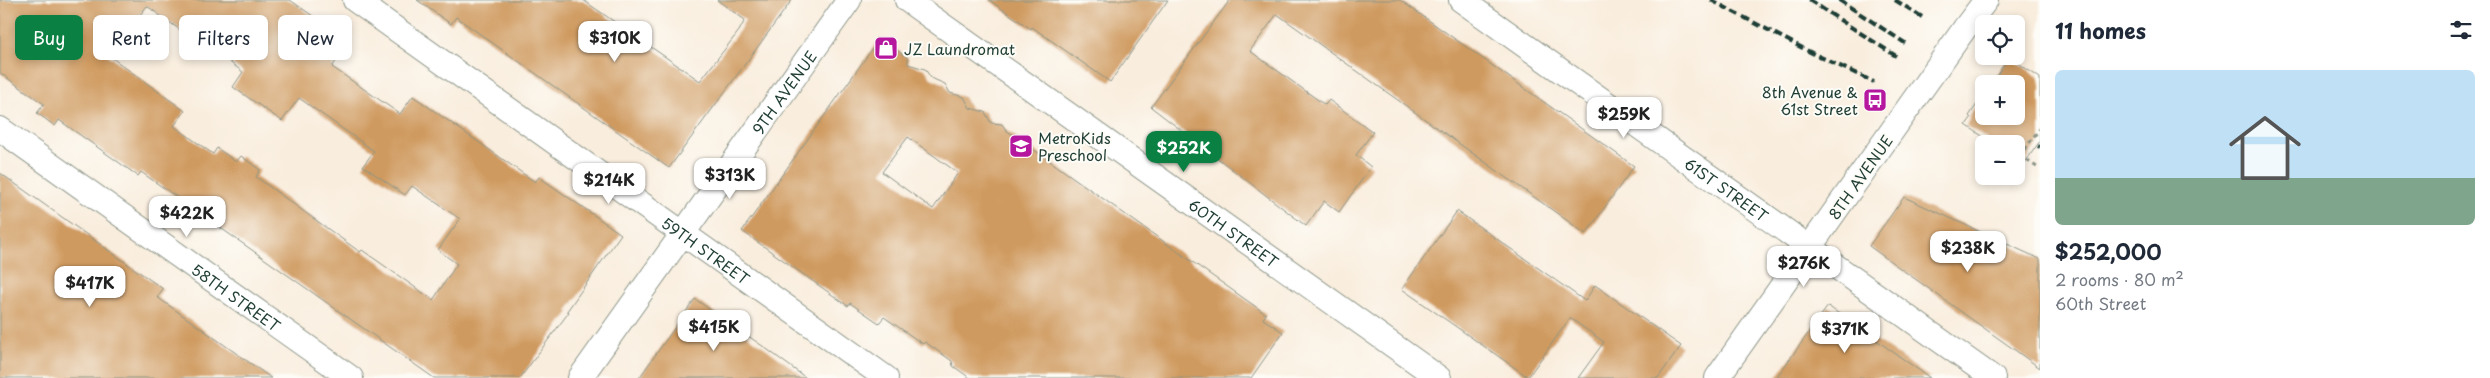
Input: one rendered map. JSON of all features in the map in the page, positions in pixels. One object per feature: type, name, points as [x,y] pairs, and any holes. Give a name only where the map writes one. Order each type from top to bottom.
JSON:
[{"type":"street","name":"59TH STREET","points":[[354,0],[886,378]]},
{"type":"street","name":"9TH AVENUE","points":[[580,378],[849,0]]},
{"type":"street","name":"60TH STREET","points":[[907,0],[1439,378]]},
{"type":"street","name":"61ST STREET","points":[[1461,0],[1993,378]]},
{"type":"street","name":"8TH AVENUE","points":[[1717,378],[1986,0]]},
{"type":"street","name":"58TH STREET","points":[[0,129],[351,378]]},
{"type":"path","points":[[2040,128],[2020,156],[2040,169]]},
{"type":"building","points":[[0,0],[290,0],[311,15],[278,15],[278,60],[337,60],[332,67],[400,114],[413,96],[535,182],[539,177],[621,234],[567,311],[569,312],[520,378],[434,378],[141,172],[138,176],[59,120],[55,126],[37,113],[44,104],[0,73]],"holes":[[[147,6],[159,15],[169,15],[169,22],[179,29],[179,15],[268,15],[268,60],[227,60],[243,72],[233,87],[282,121],[299,98],[374,151],[363,166],[405,195],[412,186],[460,219],[438,250],[457,264],[433,300],[362,250],[360,252],[256,177],[260,170],[241,156],[236,162],[217,148],[213,154],[174,126],[185,111],[115,60],[93,60],[93,15],[140,15]]]},
{"type":"building","points":[[417,0],[583,0],[700,81],[739,31],[745,20],[717,0],[792,0],[669,168],[456,17],[451,24]]},
{"type":"building","points":[[989,0],[1168,0],[1110,82],[1032,27],[1031,29]]},
{"type":"building","points":[[1230,0],[1400,0],[1634,166],[1586,234],[1277,14],[1250,51],[1325,105],[1329,100],[1373,132],[1356,155],[1371,167],[1339,212],[1324,201],[1306,226],[1151,107]]},
{"type":"building","points":[[880,38],[908,58],[908,64],[925,69],[931,78],[945,84],[950,93],[964,97],[970,108],[985,112],[991,123],[1002,124],[1006,130],[1266,314],[1263,319],[1283,332],[1251,378],[970,378],[953,366],[952,361],[925,342],[923,344],[884,317],[879,323],[850,303],[848,306],[742,231]],"holes":[[[908,137],[958,173],[933,209],[882,172]]]},
{"type":"building","points":[[2004,65],[2021,65],[2040,78],[2040,141],[2025,162],[2025,135],[1981,135],[1966,125],[1975,107],[1975,125],[2025,125],[2025,75],[1997,75]]},
{"type":"building","points":[[0,173],[163,289],[157,297],[271,378],[0,378]]},
{"type":"building","points":[[1904,197],[2040,259],[2040,368],[1869,246]]},
{"type":"building","points":[[1457,211],[1585,301],[1595,285],[1681,346],[1658,378],[1578,378],[1604,342],[1570,318],[1528,377],[1402,289]]},
{"type":"building","points":[[695,299],[764,347],[806,378],[639,378]]},
{"type":"building","points":[[1828,306],[1930,378],[1776,378]]},
{"type":"railway","points":[[1711,0],[1812,53],[1874,82]]},
{"type":"railway","points":[[1809,0],[1896,56]]},
{"type":"railway","points":[[1839,0],[1905,43]]},
{"type":"railway","points":[[1895,0],[1922,17]]},
{"type":"place","name":"JZ Laundromat","points":[[886,48]]},
{"type":"place","name":"8th Avenue & 61st Street","points":[[1875,100]]},
{"type":"place","name":"MetroKids Preschool","points":[[1021,146]]}]
